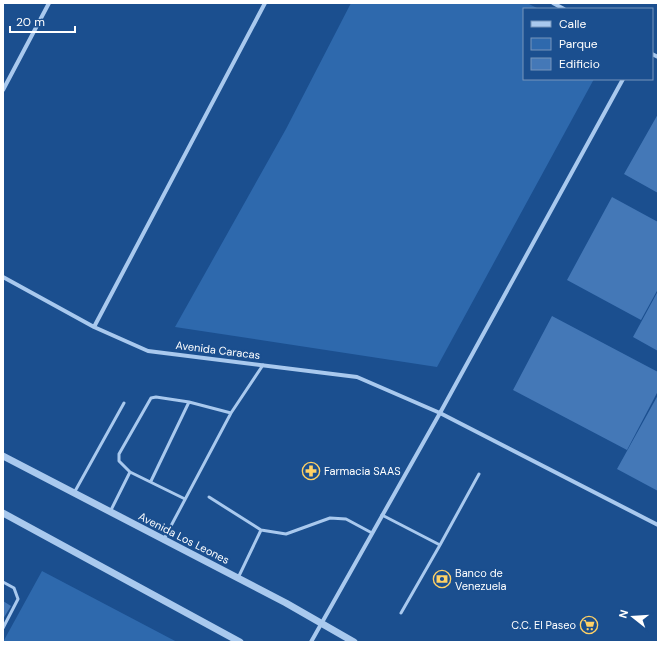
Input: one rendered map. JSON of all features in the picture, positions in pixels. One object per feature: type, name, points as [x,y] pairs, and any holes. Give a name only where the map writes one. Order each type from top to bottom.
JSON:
[{"type":"street","points":[[3,90],[49,3]]},
{"type":"street","points":[[94,327],[265,3]]},
{"type":"street","points":[[553,3],[562,8]]},
{"type":"street","points":[[311,642],[322,625],[440,413],[622,80]]},
{"type":"street","name":"Avenida Caracas","points":[[3,276],[94,327],[148,351],[357,377],[440,413],[658,526]]},
{"type":"street","name":"Avenida Los Leones","points":[[3,456],[238,578],[354,642]]},
{"type":"street","points":[[3,513],[240,642]]},
{"type":"lane","points":[[164,539],[231,413],[263,365]]},
{"type":"lane","points":[[185,499],[130,472],[119,461],[120,454],[151,398],[156,397],[189,402],[231,413]]},
{"type":"lane","points":[[74,493],[124,402]]},
{"type":"lane","points":[[151,481],[189,402]]},
{"type":"lane","points":[[110,512],[130,472]]},
{"type":"lane","points":[[400,613],[479,474]]},
{"type":"lane","points":[[209,497],[261,530],[286,534],[330,518],[346,519],[372,533]]},
{"type":"lane","points":[[382,515],[440,545]]},
{"type":"lane","points":[[238,578],[261,530]]},
{"type":"lane","points":[[3,582],[14,588],[18,599],[3,628]]},
{"type":"green space","points":[[351,3],[527,3],[537,8],[523,8],[523,80],[593,80],[437,367],[175,327],[286,129]]},
{"type":"green space","points":[[42,571],[177,642],[3,642]]},
{"type":"building","points":[[658,114],[658,193],[624,174]]},
{"type":"building","points":[[612,197],[658,222],[658,289],[641,320],[567,280]]},
{"type":"building","points":[[658,291],[658,351],[633,337]]},
{"type":"building","points":[[552,316],[658,372],[658,391],[627,450],[513,390]]},
{"type":"building","points":[[658,395],[658,491],[617,469]]},
{"type":"building","points":[[3,601],[11,606],[3,619]]},
{"type":"place","name":"Farmacia SAAS","points":[[311,471]]},
{"type":"place","name":"Banco de Venezuela","points":[[442,579]]},
{"type":"place","name":"C.C. El Paseo","points":[[589,625]]}]
